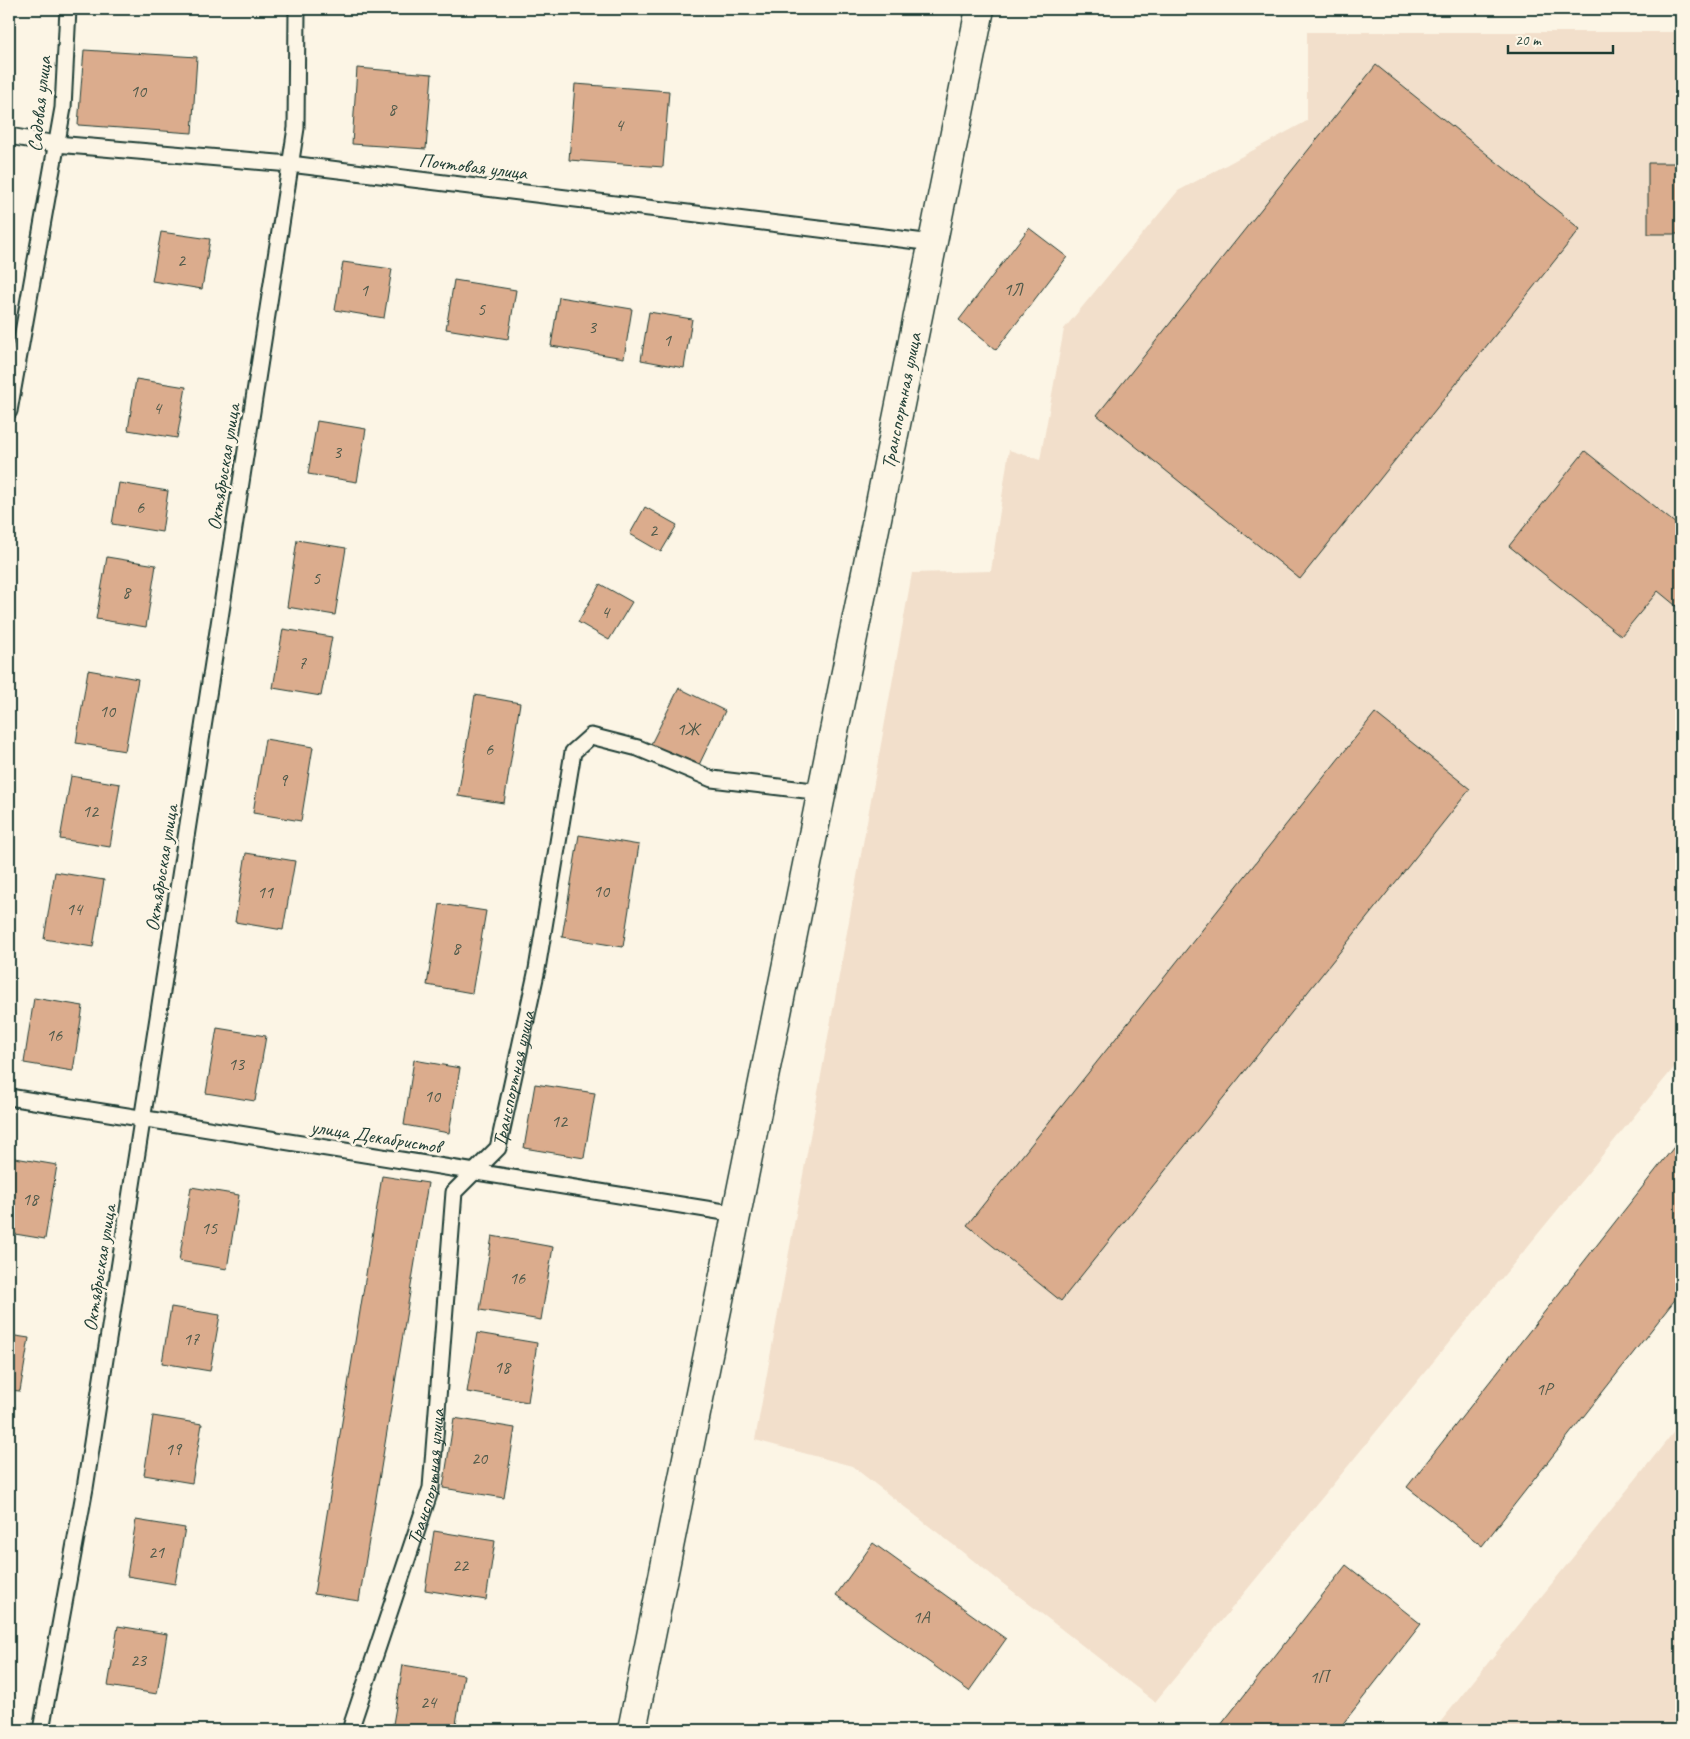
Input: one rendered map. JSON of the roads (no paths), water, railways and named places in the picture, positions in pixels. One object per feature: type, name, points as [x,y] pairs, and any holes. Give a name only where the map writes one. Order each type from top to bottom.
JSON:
[{"type":"street","name":"Транспортная улица","points":[[632,1730],[980,9]]},
{"type":"lane","name":"Садовая улица","points":[[9,410],[63,108],[68,9]]},
{"type":"lane","name":"Октябрьская улица","points":[[41,1730],[85,1488],[296,128],[297,9]]},
{"type":"lane","name":"Почтовая улица","points":[[9,136],[56,144],[290,164],[933,243]]},
{"type":"lane","name":"Транспортная улица","points":[[351,1730],[431,1488],[454,1192],[498,1148],[537,969],[573,752],[592,736],[638,748],[712,779],[822,792]]},
{"type":"lane","name":"улица Декабристов","points":[[9,1097],[142,1120],[737,1214]]}]
